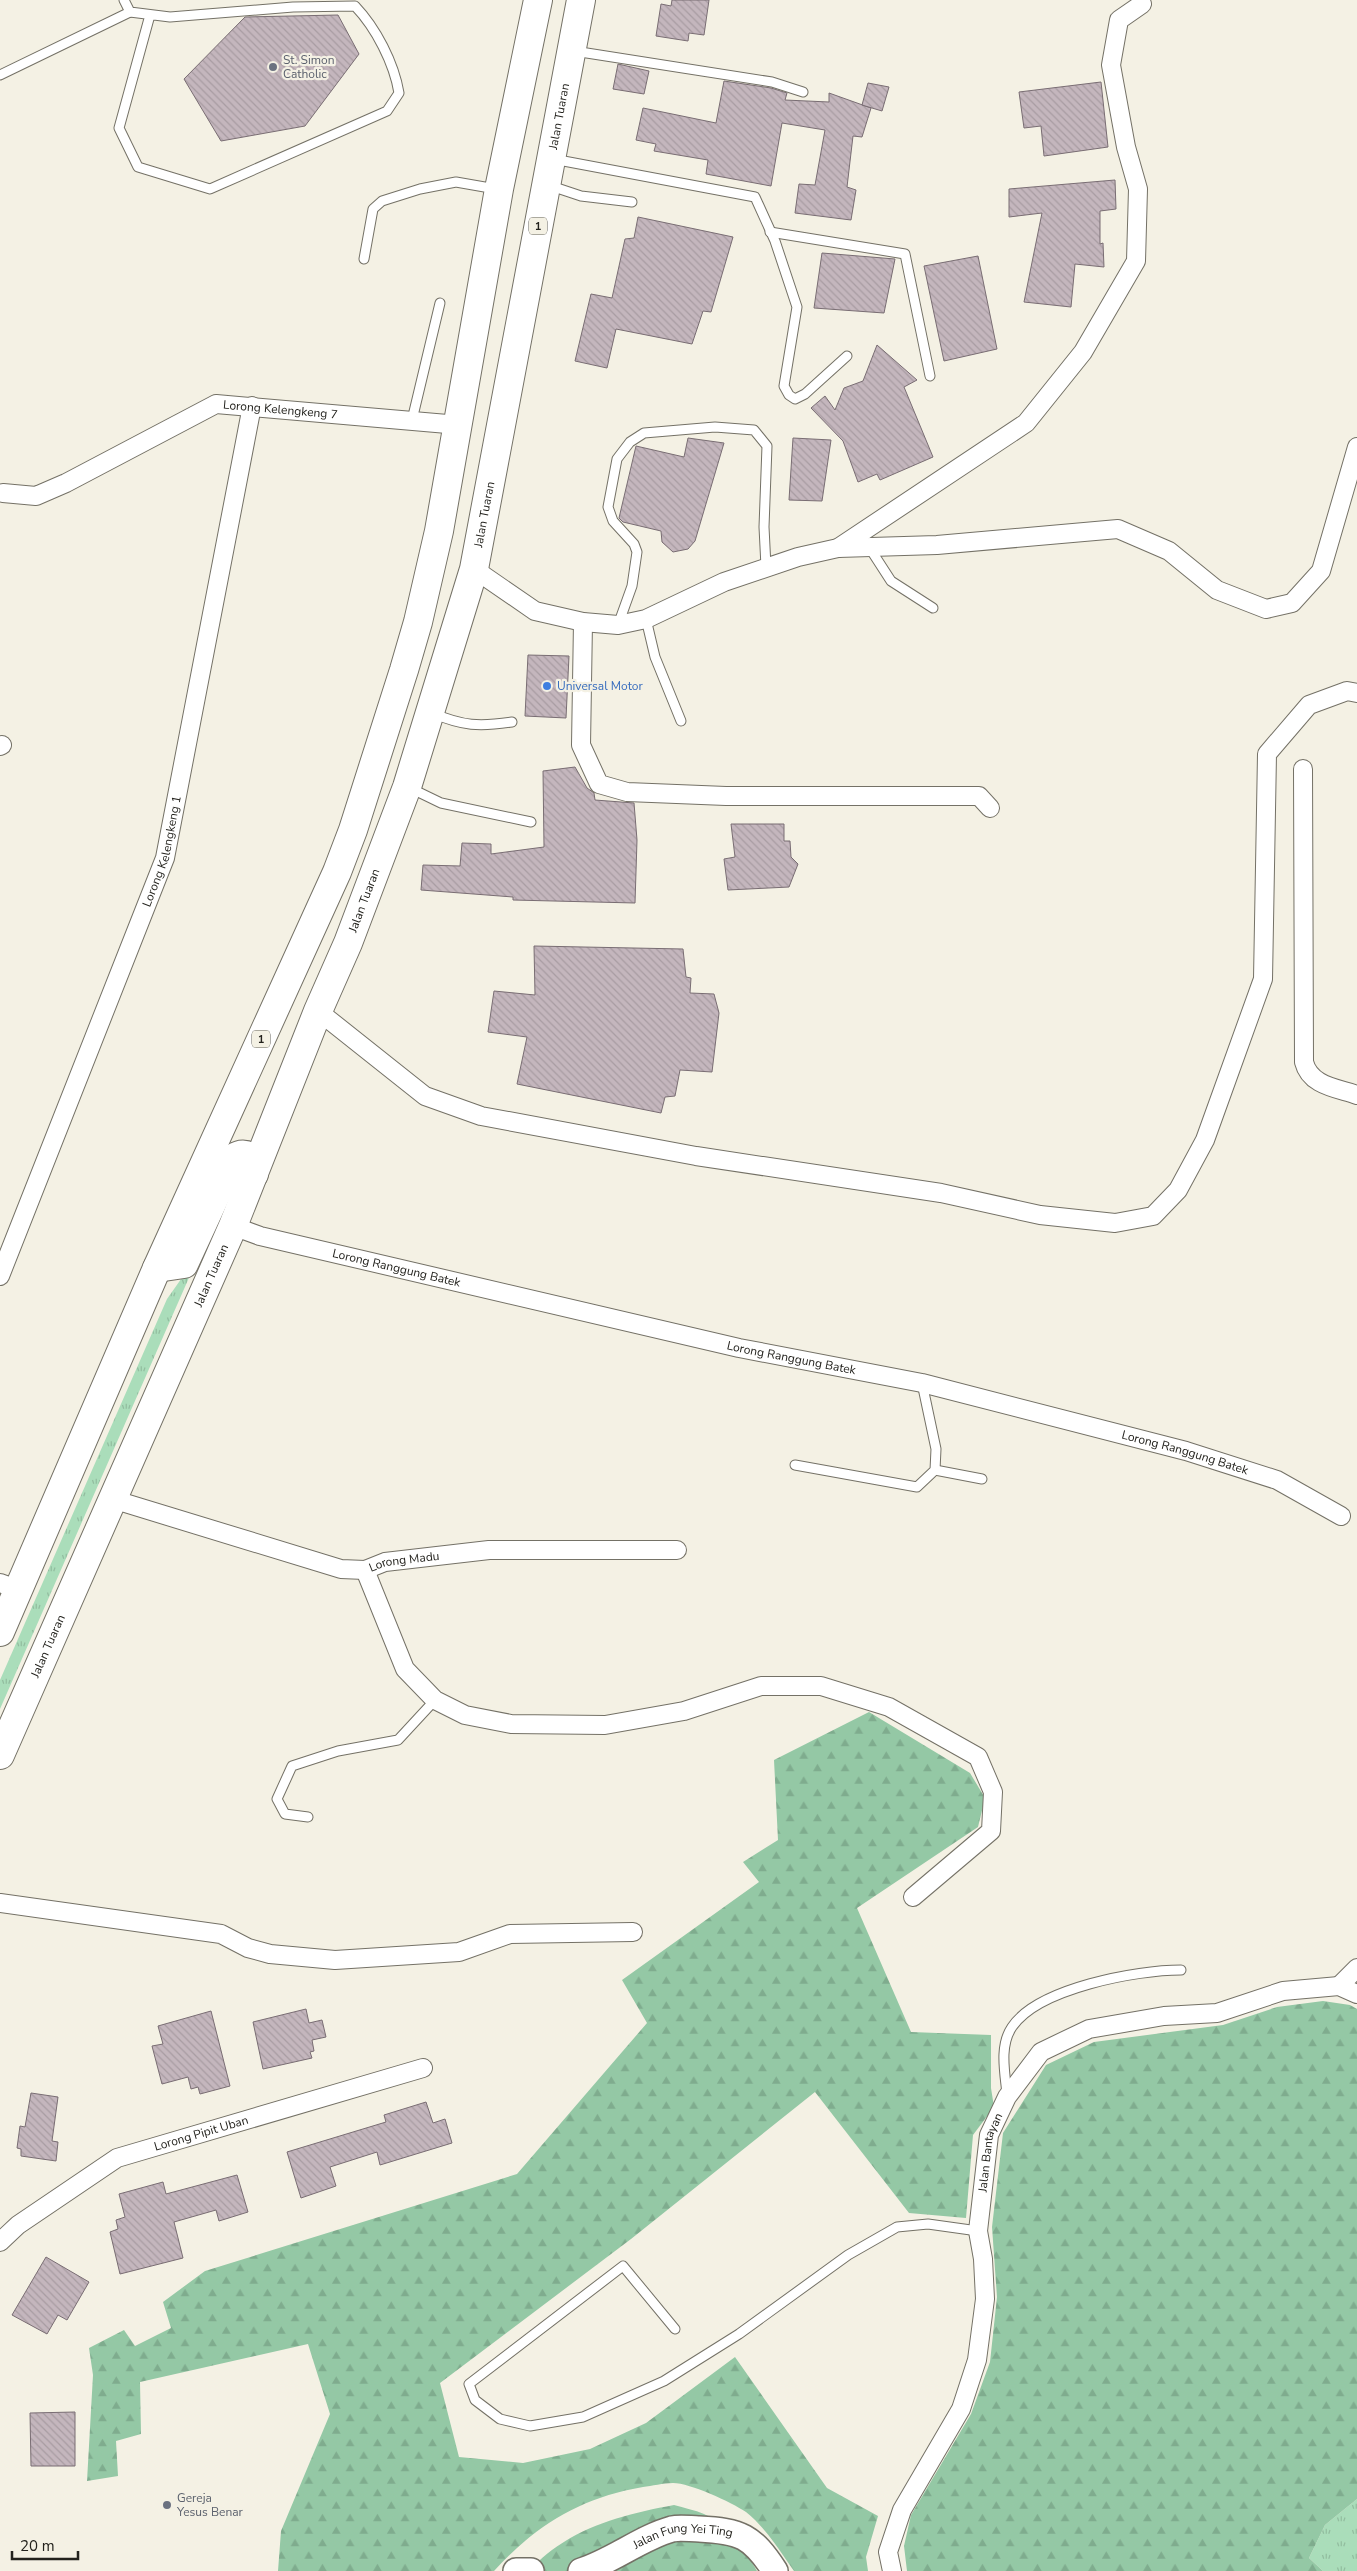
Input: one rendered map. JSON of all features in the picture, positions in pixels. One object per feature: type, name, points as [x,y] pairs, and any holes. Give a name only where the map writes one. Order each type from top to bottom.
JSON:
[{"type":"main road","name":"Jalan Tuaran","points":[[0,1755],[233,1226],[318,1011],[348,943],[407,787],[474,569],[581,0]]},
{"type":"main road","name":"1","points":[[0,1632],[9,1586],[157,1268],[337,872],[353,830],[418,622],[439,531],[499,189],[534,8]]},
{"type":"main road","points":[[157,1268],[184,1264],[233,1158],[240,1154],[248,1155],[253,1159],[254,1174]]},
{"type":"street","points":[[838,548],[1026,423],[1083,352],[1136,261],[1138,188],[1126,147],[1111,66],[1119,20],[1142,4]]},
{"type":"street","name":"Lorong Kelengkeng 7","points":[[3,493],[36,496],[66,483],[216,404],[459,425]]},
{"type":"street","name":"Lorong Kelengkeng 1","points":[[0,1276],[165,858],[252,406]]},
{"type":"street","points":[[474,569],[536,611],[583,622],[618,625],[646,619],[724,582],[821,550],[868,546],[937,545],[1118,529],[1169,551],[1217,590],[1266,609],[1292,603],[1321,570],[1357,447]]},
{"type":"street","points":[[583,622],[581,745],[599,784],[627,792],[707,795],[979,796],[990,808]]},
{"type":"street","points":[[318,1011],[425,1096],[481,1116],[696,1156],[941,1193],[1040,1215],[1115,1223],[1153,1216],[1178,1190],[1205,1140],[1263,979],[1267,754],[1308,705],[1347,691],[1357,692]]},
{"type":"street","points":[[1303,770],[1304,1062],[1306,1072],[1315,1081],[1357,1095]]},
{"type":"street","name":"Lorong Ranggung Batek","points":[[233,1226],[260,1236],[622,1322],[739,1348],[922,1383],[1186,1451],[1277,1480],[1341,1516]]},
{"type":"street","name":"Lorong Madu","points":[[112,1499],[341,1569],[365,1570],[385,1562],[488,1550],[677,1550]]},
{"type":"street","points":[[365,1570],[405,1669],[435,1700],[465,1716],[511,1724],[605,1725],[684,1711],[761,1686],[821,1686],[888,1707],[978,1757],[993,1792],[991,1831],[912,1897]]},
{"type":"street","points":[[0,1903],[220,1934],[248,1948],[270,1954],[335,1960],[459,1952],[510,1934],[633,1932]]},
{"type":"street","points":[[1357,1968],[1340,1986],[1357,1994]]},
{"type":"street","name":"Jalan Bantayan","points":[[892,2571],[888,2552],[902,2510],[961,2409],[977,2360],[985,2299],[983,2259],[978,2231],[989,2135],[1007,2097],[1041,2052],[1089,2029],[1164,2016],[1217,2013],[1283,1991],[1340,1986]]},
{"type":"street","name":"Lorong Pipit Uban","points":[[0,2242],[18,2225],[117,2158],[423,2068]]},
{"type":"street","name":"Jalan Fung Yei Ting","points":[[581,2571],[602,2564],[636,2545],[674,2528],[716,2530],[744,2536],[761,2549],[775,2571]]},
{"type":"street","points":[[516,2571],[531,2571]]},
{"type":"lane","points":[[124,0],[130,12]]},
{"type":"lane","points":[[0,75],[130,12],[170,17],[293,7],[355,6],[369,21],[397,80],[399,93],[388,111],[210,189],[138,167],[118,128],[150,15]]},
{"type":"lane","points":[[572,50],[772,82],[803,92]]},
{"type":"lane","points":[[548,172],[581,196],[632,202]]},
{"type":"lane","points":[[548,172],[755,197],[770,232],[797,307],[784,386],[789,395],[795,399],[805,394],[847,356]]},
{"type":"lane","points":[[364,259],[373,209],[382,201],[420,189],[456,182],[499,189]]},
{"type":"lane","points":[[770,232],[905,254],[930,376]]},
{"type":"lane","points":[[412,420],[440,303]]},
{"type":"lane","points":[[618,625],[632,586],[637,552],[634,544],[613,521],[608,507],[618,459],[630,442],[644,433],[715,427],[754,430],[767,446],[764,527],[766,567]]},
{"type":"lane","points":[[868,546],[891,581],[933,608]]},
{"type":"lane","points":[[646,619],[656,657],[681,721]]},
{"type":"lane","points":[[429,712],[459,724],[492,725],[512,722]]},
{"type":"lane","points":[[407,787],[441,803],[531,822]]},
{"type":"lane","points":[[795,1465],[917,1487],[935,1470],[936,1449],[922,1383]]},
{"type":"lane","points":[[935,1470],[982,1479]]},
{"type":"lane","points":[[308,1817],[285,1814],[277,1799],[292,1766],[338,1751],[398,1740],[435,1700]]},
{"type":"lane","points":[[1007,2097],[1004,2054],[1011,2028],[1031,2009],[1077,1987],[1152,1970],[1181,1970]]},
{"type":"lane","points":[[675,2329],[623,2266],[469,2384],[475,2400],[500,2419],[530,2426],[582,2417],[664,2381],[738,2334],[848,2255],[897,2227],[928,2224],[978,2231]]},
{"type":"green space","points":[[234,1175],[0,1709],[0,1680],[167,1299],[186,1272]]},
{"type":"green space","points":[[869,1712],[970,1773],[985,1798],[978,1827],[857,1908],[911,2032],[991,2035],[991,2088],[994,2107],[973,2135],[966,2218],[909,2213],[815,2092],[631,2239],[440,2383],[459,2457],[523,2463],[590,2449],[646,2423],[735,2357],[827,2488],[878,2516],[866,2557],[868,2571],[794,2571],[766,2532],[746,2512],[731,2503],[689,2486],[665,2483],[620,2492],[579,2506],[543,2527],[526,2540],[494,2571],[278,2571],[281,2531],[330,2414],[308,2344],[140,2382],[141,2434],[116,2441],[118,2476],[87,2481],[93,2375],[89,2348],[124,2330],[135,2346],[171,2328],[163,2302],[205,2271],[517,2174],[647,2023],[622,1980],[759,1882],[743,1862],[778,1840],[774,1760]]},
{"type":"green space","points":[[1323,2001],[1350,2005],[1357,2009],[1357,2499],[1325,2525],[1309,2558],[1323,2571],[907,2571],[904,2546],[911,2515],[971,2414],[990,2362],[997,2297],[992,2227],[1003,2133],[1046,2065],[1094,2042],[1223,2025],[1277,2007]]},
{"type":"green space","points":[[1357,2499],[1357,2571],[1323,2571],[1309,2558],[1325,2525]]},
{"type":"green space","points":[[674,2505],[704,2514],[728,2531],[757,2571],[529,2571],[560,2544],[577,2534],[614,2519]]},
{"type":"building","points":[[672,0],[709,0],[704,35],[689,33],[688,41],[656,36],[661,4],[671,6]]},
{"type":"building","name":"St. Simon Catholic","points":[[338,15],[359,54],[305,126],[221,141],[184,79],[245,17]]},
{"type":"building","points":[[618,64],[649,71],[644,94],[613,89]]},
{"type":"building","points":[[724,81],[771,88],[787,93],[785,100],[829,102],[829,93],[871,108],[862,137],[853,136],[847,187],[856,190],[851,220],[795,213],[799,184],[815,185],[825,130],[782,123],[771,186],[706,174],[708,160],[654,151],[656,144],[636,140],[643,108],[716,123]]},
{"type":"building","points":[[1101,82],[1108,147],[1044,156],[1041,126],[1024,128],[1019,92]]},
{"type":"building","points":[[868,83],[889,87],[882,111],[862,105]]},
{"type":"building","points":[[1115,180],[1116,209],[1100,211],[1100,244],[1103,243],[1104,267],[1075,264],[1071,307],[1024,302],[1042,213],[1009,217],[1009,189]]},
{"type":"building","points":[[638,217],[733,237],[711,312],[703,311],[692,344],[616,329],[607,368],[575,361],[591,294],[612,298],[625,239],[634,238]]},
{"type":"building","points":[[822,253],[895,259],[884,313],[814,308]]},
{"type":"building","points":[[978,256],[997,349],[944,361],[924,266]]},
{"type":"building","points":[[877,345],[917,380],[904,387],[933,457],[880,480],[877,474],[858,482],[843,441],[811,408],[825,396],[835,410],[844,388],[863,381]]},
{"type":"building","points":[[688,438],[724,443],[695,541],[688,549],[673,552],[662,542],[661,531],[623,522],[619,518],[636,446],[684,457]]},
{"type":"building","points":[[793,438],[831,440],[822,501],[789,500]]},
{"type":"building","name":"Universal Motor","points":[[528,655],[569,656],[566,718],[525,716]]},
{"type":"building","points":[[575,767],[587,788],[594,793],[595,800],[634,803],[637,840],[635,903],[513,900],[513,897],[421,890],[423,865],[460,866],[462,843],[491,844],[491,854],[544,847],[543,771]]},
{"type":"building","points":[[731,824],[784,824],[784,841],[790,841],[791,857],[798,864],[789,887],[728,890],[724,859],[735,857]]},
{"type":"building","points":[[534,946],[683,949],[686,977],[691,978],[690,993],[714,994],[719,1013],[712,1072],[680,1070],[675,1096],[665,1097],[661,1113],[517,1084],[527,1037],[488,1032],[494,991],[535,995]]},
{"type":"building","points":[[306,2009],[309,2023],[322,2020],[326,2037],[312,2040],[314,2051],[310,2052],[312,2058],[263,2069],[253,2022]]},
{"type":"building","points":[[211,2011],[230,2086],[200,2094],[198,2087],[191,2089],[188,2077],[162,2084],[152,2046],[163,2044],[158,2026]]},
{"type":"building","points":[[31,2093],[58,2097],[52,2141],[58,2142],[56,2161],[21,2156],[21,2149],[17,2148],[20,2126],[25,2127]]},
{"type":"building","points":[[426,2102],[433,2123],[445,2119],[452,2143],[380,2165],[377,2152],[330,2167],[336,2186],[301,2198],[287,2152],[386,2122],[384,2115]]},
{"type":"building","points":[[237,2175],[248,2212],[219,2221],[216,2210],[174,2222],[183,2258],[120,2274],[110,2232],[118,2229],[116,2220],[125,2217],[119,2194],[163,2182],[166,2194]]},
{"type":"building","points":[[46,2257],[89,2282],[67,2320],[58,2315],[47,2334],[12,2315]]},
{"type":"building","points":[[75,2412],[75,2466],[31,2466],[30,2413]]},
{"type":"place","name":"St. Simon Catholic","points":[[273,67]]},
{"type":"place","name":"Universal Motor","points":[[547,686]]},
{"type":"place","name":"Gereja Yesus Benar","points":[[167,2505]]}]
